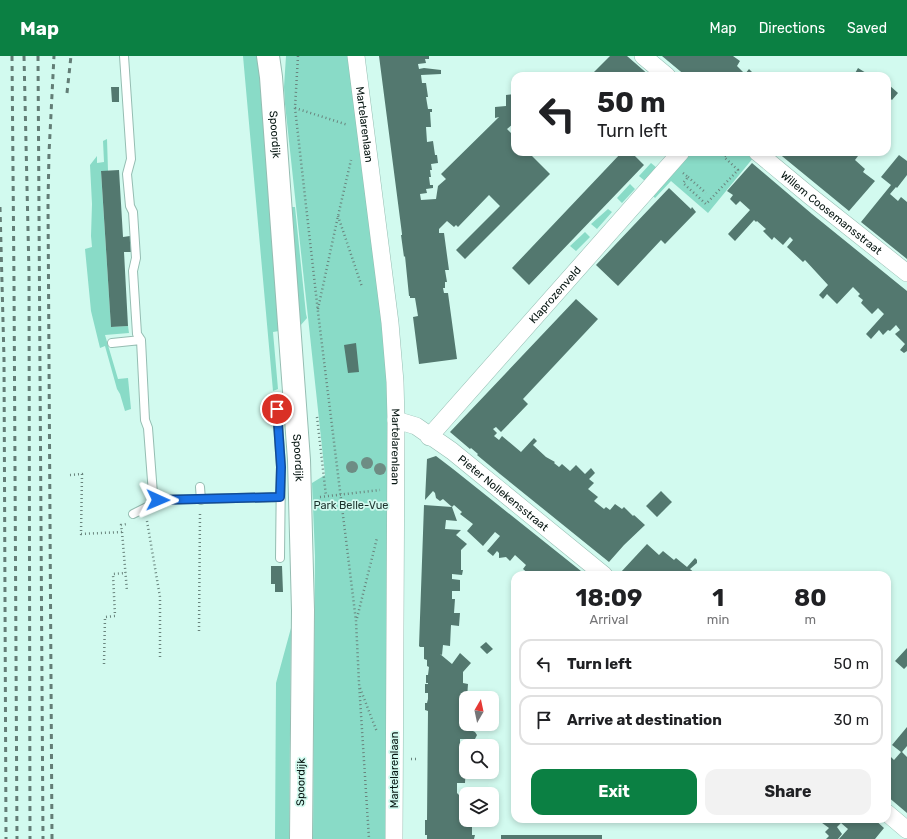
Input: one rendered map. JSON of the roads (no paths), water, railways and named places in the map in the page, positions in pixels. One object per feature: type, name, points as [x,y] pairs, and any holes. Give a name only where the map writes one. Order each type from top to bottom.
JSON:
[{"type":"street","name":"Spoordijk","points":[[268,56],[271,77],[299,460],[303,610],[301,839]]},
{"type":"street","name":"Spoordijk","points":[[271,77],[275,56]]},
{"type":"street","name":"Martelarenlaan","points":[[356,56],[390,323],[395,382],[394,839]]},
{"type":"street","points":[[644,56],[662,72]]},
{"type":"street","name":"Willem Coosemansstraat","points":[[762,156],[907,273]]},
{"type":"street","name":"Klaprozenveld","points":[[429,437],[676,158]]},
{"type":"street","name":"Pieter Nollekensstraat","points":[[396,420],[416,426],[429,437],[452,451],[599,571]]},
{"type":"street","points":[[891,816],[907,830]]},
{"type":"lane","points":[[124,56],[131,159],[127,174],[130,206],[133,212],[136,258],[133,271],[138,334],[141,340],[146,420],[154,494],[157,502]]},
{"type":"lane","points":[[112,343],[141,340]]},
{"type":"lane","points":[[280,558],[281,467],[277,409],[295,408]]},
{"type":"lane","points":[[200,487],[201,500]]},
{"type":"lane","points":[[133,514],[157,502],[158,500],[280,497]]},
{"type":"railway","points":[[12,56],[17,839]]},
{"type":"railway","points":[[24,56],[29,273],[30,839]]},
{"type":"railway","points":[[38,56],[43,839]]},
{"type":"railway","points":[[52,839],[48,202],[54,56]]},
{"type":"railway","points":[[67,93],[71,56]]},
{"type":"railway","points":[[0,207],[4,359],[6,839]]},
{"type":"park label","name":"Park Belle-Vue","points":[[351,505]]}]
